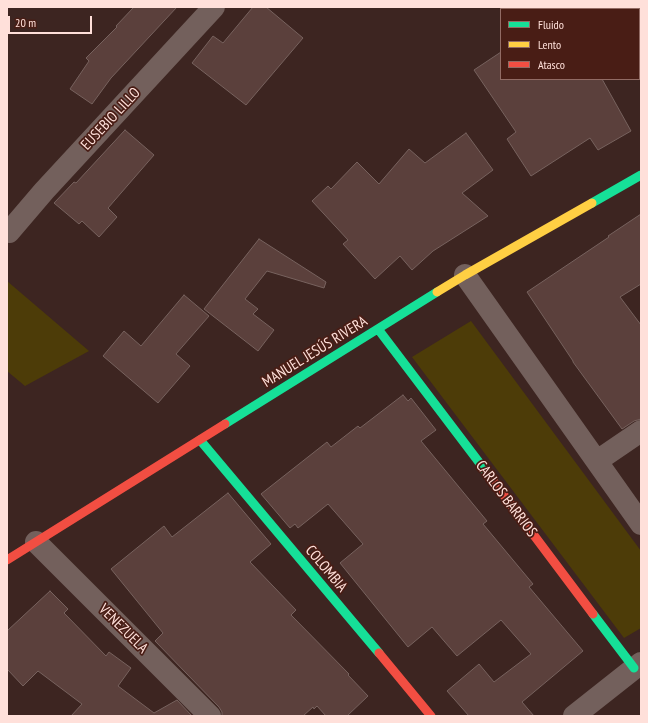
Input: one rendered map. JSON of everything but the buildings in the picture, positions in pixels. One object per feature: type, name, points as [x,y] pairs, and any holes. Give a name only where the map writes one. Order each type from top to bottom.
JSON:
[{"type":"street","name":"EUSEBIO LILLO","points":[[9,232],[44,191],[214,7]]},
{"type":"street","name":"MANUEL JESÚS RIVERA","points":[[7,560],[465,275],[641,175]]},
{"type":"street","points":[[465,275],[641,524]]},
{"type":"street","name":"CARLOS BARRIOS","points":[[378,330],[638,666]]},
{"type":"street","points":[[597,461],[641,431]]},
{"type":"street","name":"COLOMBIA","points":[[200,440],[431,716]]},
{"type":"street","name":"VENEZUELA","points":[[36,542],[210,716]]},
{"type":"street","points":[[574,716],[638,666]]},
{"type":"shaded area","points":[[7,281],[89,351],[25,386],[7,371]]},
{"type":"shaded area","points":[[471,321],[641,551],[641,628],[624,638],[412,357]]},
{"type":"traffic: fast","points":[[592,203],[641,175]]},
{"type":"traffic: fast","points":[[225,424],[437,292]]},
{"type":"traffic: fast","points":[[378,329],[494,482]]},
{"type":"traffic: fast","points":[[200,440],[379,653]]},
{"type":"traffic: fast","points":[[593,614],[634,668]]},
{"type":"traffic: slow","points":[[437,292],[592,203]]},
{"type":"traffic: jam","points":[[7,560],[225,424]]},
{"type":"traffic: jam","points":[[494,482],[593,614]]},
{"type":"traffic: jam","points":[[379,653],[431,716]]}]
